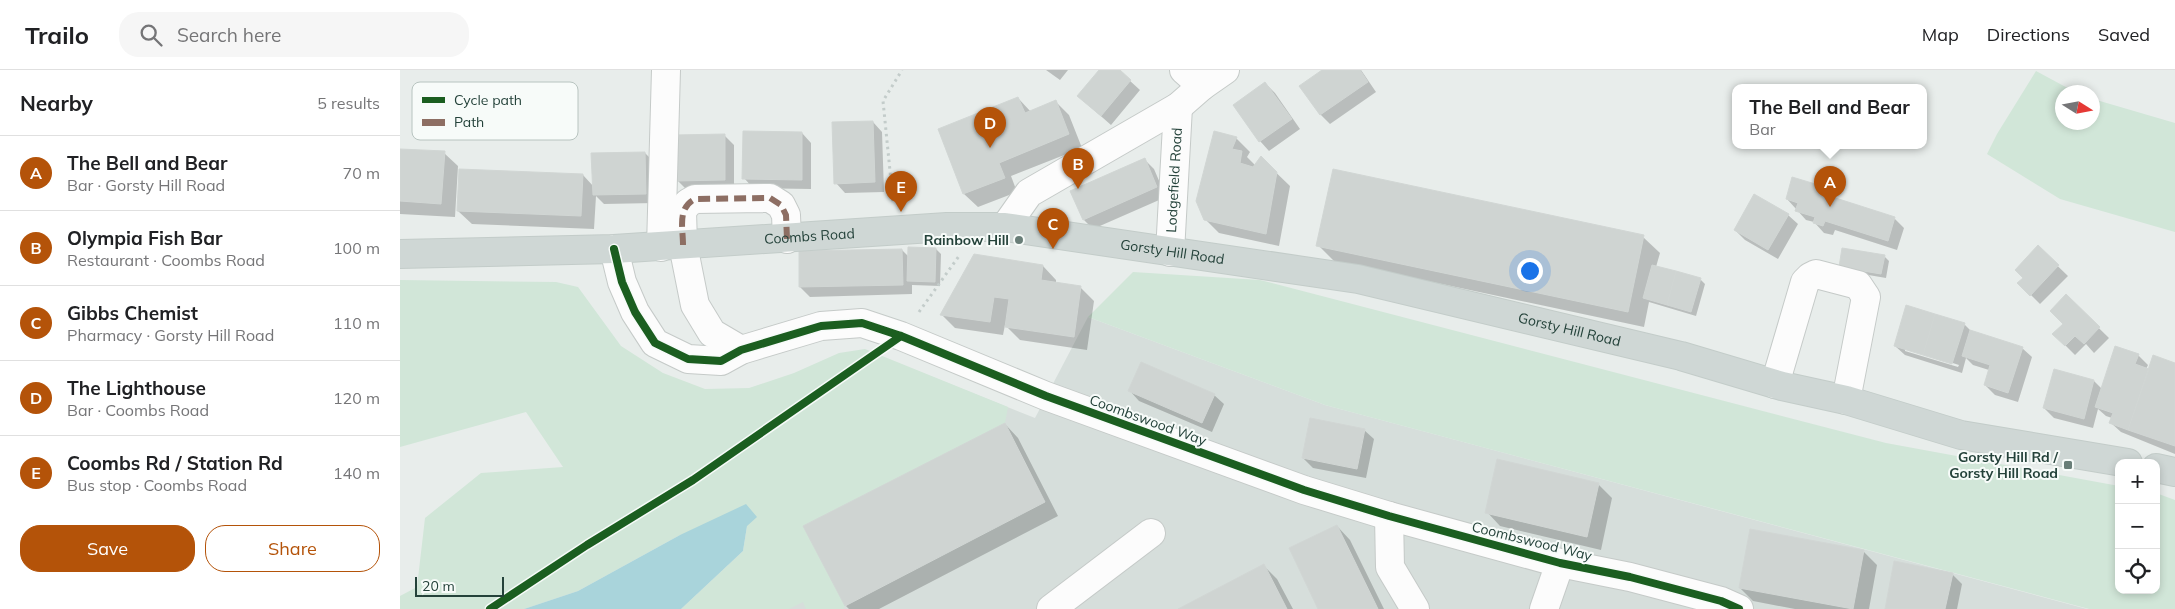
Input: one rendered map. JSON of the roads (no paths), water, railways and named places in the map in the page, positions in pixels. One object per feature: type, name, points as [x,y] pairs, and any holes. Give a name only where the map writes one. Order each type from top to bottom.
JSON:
[{"type":"main road","name":"Coombs Road","points":[[400,254],[614,249],[947,227],[1005,227]]},
{"type":"main road","name":"Gorsty Hill Road","points":[[1005,227],[1355,278],[1681,356],[1775,384],[1846,400],[1961,435],[2115,461]]},
{"type":"main road","points":[[2160,469],[2175,472]]},
{"type":"street","points":[[666,70],[672,246],[695,305],[712,333],[741,350]]},
{"type":"street","points":[[1005,227],[1029,193],[1178,107],[1193,78],[1224,70]]},
{"type":"street","name":"Lodgefield Road","points":[[1170,252],[1178,107]]},
{"type":"street","points":[[672,246],[682,211],[688,203],[695,199],[770,198],[781,205],[786,215],[787,239]]},
{"type":"street","name":"Coombswood Way","points":[[614,249],[622,282],[635,312],[655,343],[688,359],[720,361],[741,350],[821,326],[862,323],[901,336],[1046,396],[1304,490],[1389,516],[1560,563],[1630,577],[1722,601],[1739,609]]},
{"type":"street","points":[[1775,384],[1805,282],[1810,276],[1816,274],[1858,285],[1866,297],[1846,400]]},
{"type":"street","points":[[1389,516],[1390,567],[1415,609]]},
{"type":"street","points":[[1050,609],[1152,533]]},
{"type":"street","name":"Coombswood Way","points":[[1544,609],[1560,563]]},
{"type":"water","points":[[746,504],[757,517],[747,526],[743,551],[681,609],[524,609],[578,591],[680,535]]},
{"type":"place","name":"The Lighthouse","points":[[990,148]]},
{"type":"place","name":"Olympia Fish Bar","points":[[1078,189]]},
{"type":"place","name":"The Bell and Bear","points":[[1830,207]]},
{"type":"place","name":"Coombs Rd / Station Rd","points":[[901,212]]},
{"type":"place","name":"Rainbow Hill","points":[[1019,240]]},
{"type":"place","name":"Gibbs Chemist","points":[[1053,249]]},
{"type":"place","name":"Gorsty Hill Rd / Gorsty Hill Road","points":[[2068,465]]}]
